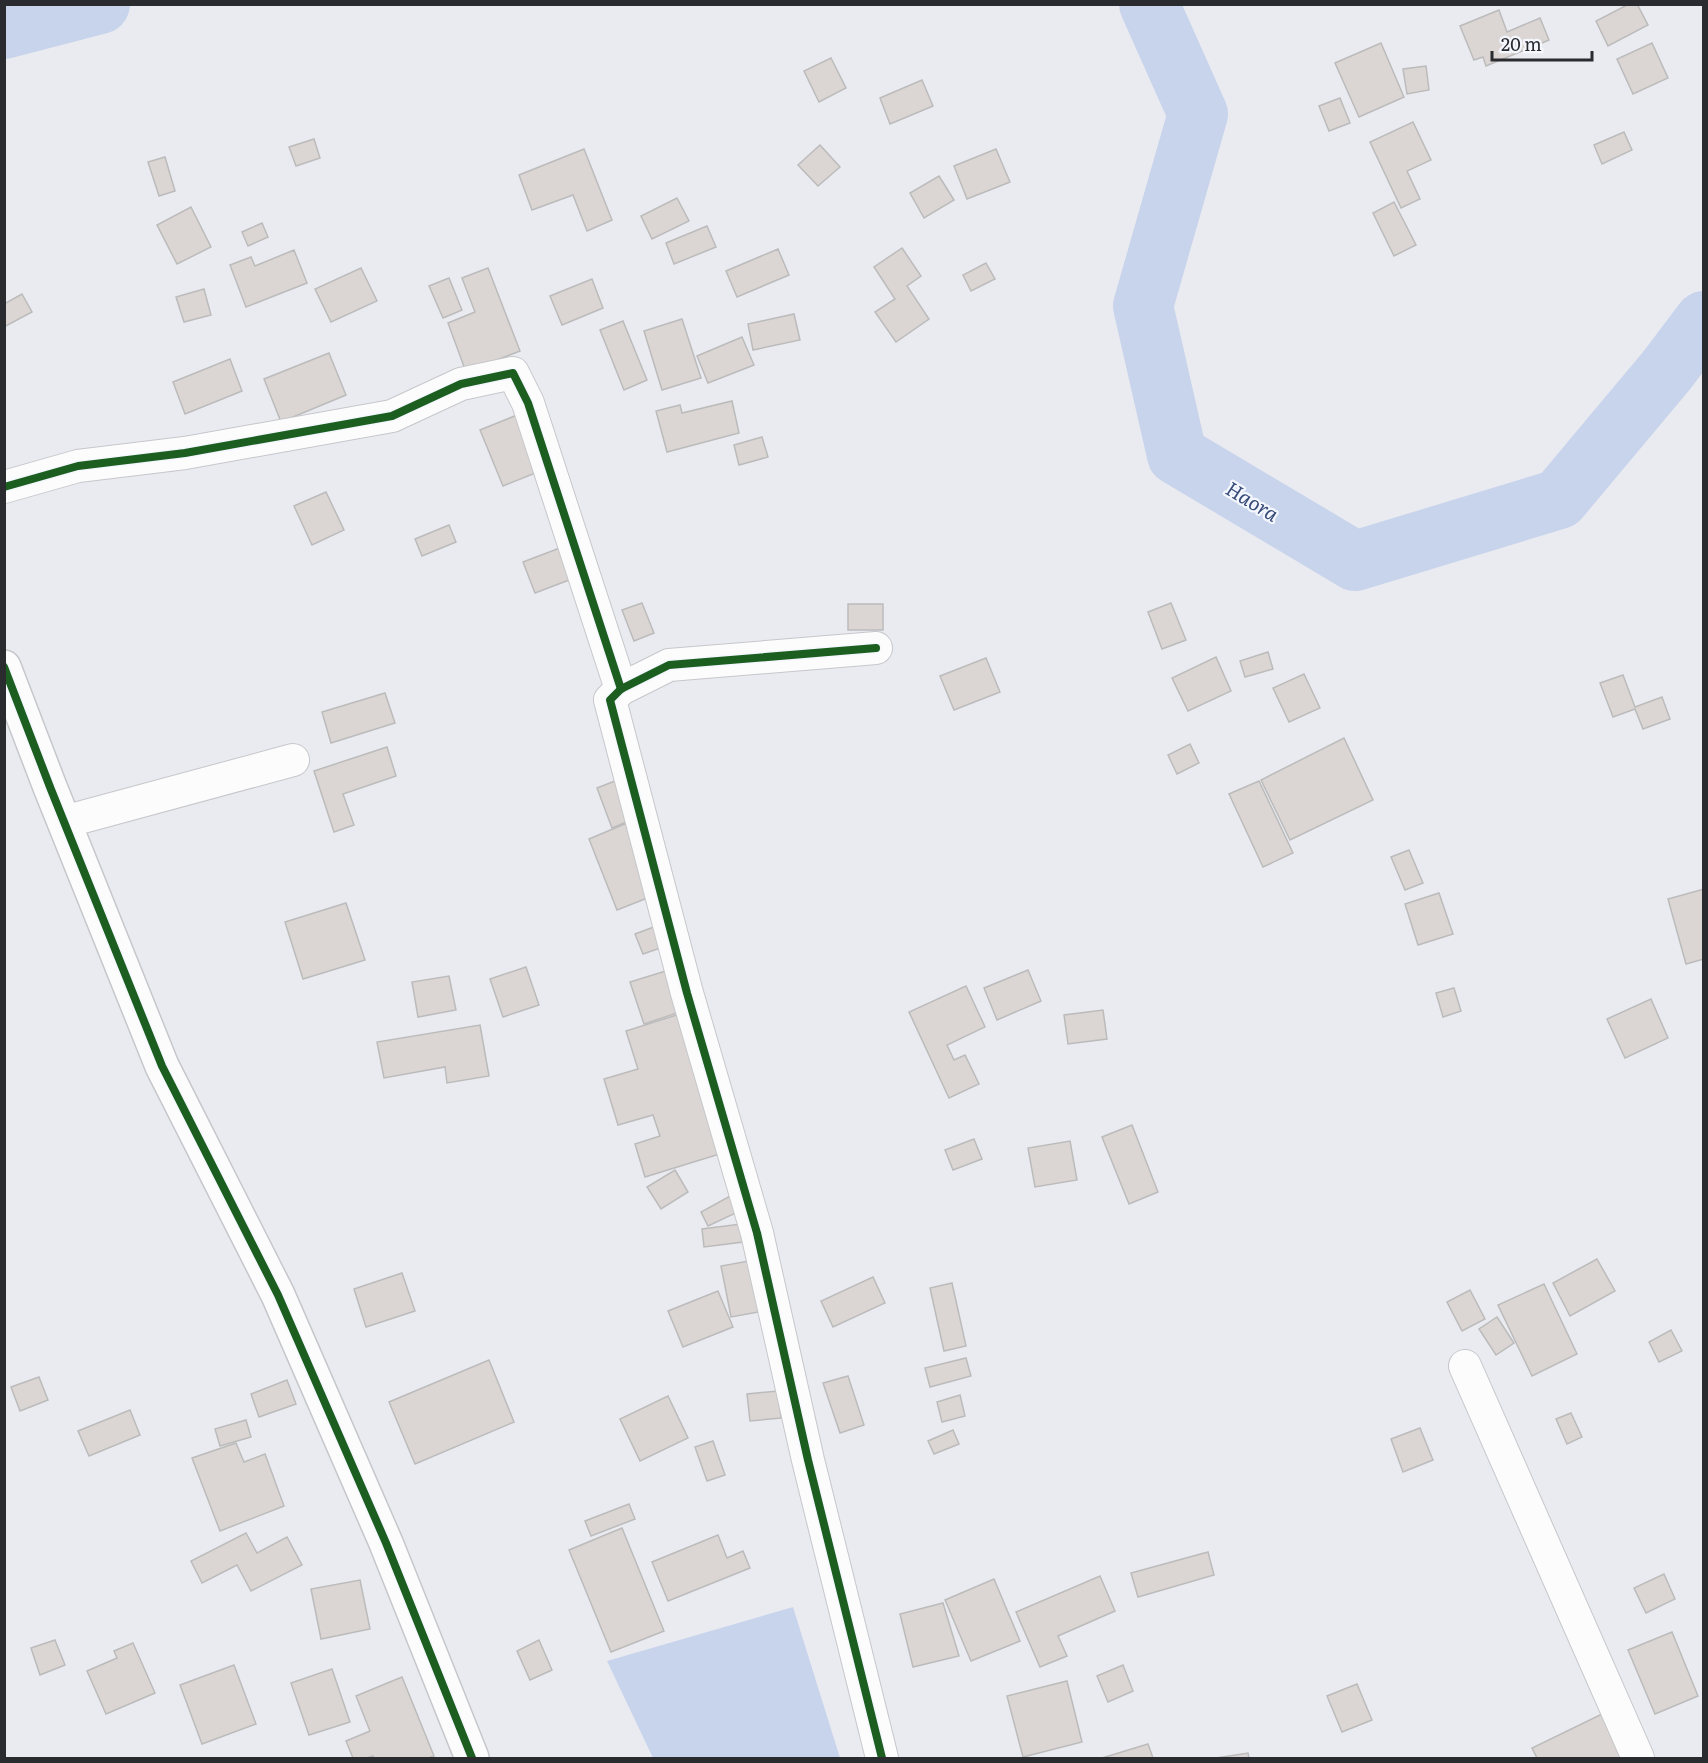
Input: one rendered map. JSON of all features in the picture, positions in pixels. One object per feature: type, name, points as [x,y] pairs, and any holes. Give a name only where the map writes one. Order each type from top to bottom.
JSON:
[{"type":"street","points":[[4,487],[78,466],[185,453],[392,416],[462,384],[513,373],[528,403],[621,689]]},
{"type":"street","points":[[876,648],[669,665],[621,689],[610,700],[687,993],[757,1233],[808,1460],[882,1758]]},
{"type":"street","points":[[4,667],[162,1066],[278,1295],[386,1542],[472,1758]]},
{"type":"street","points":[[64,822],[292,760]]},
{"type":"street","points":[[1465,1366],[1638,1758]]},
{"type":"water","points":[[793,1607],[840,1758],[653,1758],[607,1661]]},
{"type":"building","points":[[1629,4],[1637,4],[1648,25],[1608,46],[1596,21]]},
{"type":"building","points":[[1499,10],[1507,32],[1540,18],[1549,40],[1486,66],[1483,57],[1474,60],[1460,26]]},
{"type":"building","points":[[1381,43],[1404,97],[1359,117],[1335,63]]},
{"type":"building","points":[[1652,43],[1668,78],[1633,94],[1617,59]]},
{"type":"building","points":[[831,58],[846,88],[819,102],[804,71]]},
{"type":"building","points":[[1426,66],[1429,90],[1407,94],[1403,69]]},
{"type":"building","points":[[922,80],[933,106],[890,124],[880,98]]},
{"type":"building","points":[[1340,98],[1350,123],[1329,131],[1319,106]]},
{"type":"building","points":[[1413,122],[1431,160],[1407,171],[1420,199],[1401,208],[1370,142]]},
{"type":"building","points":[[1624,132],[1632,150],[1602,164],[1594,145]]},
{"type":"building","points":[[314,139],[320,158],[296,166],[289,147]]},
{"type":"building","points":[[820,145],[840,167],[818,186],[798,165]]},
{"type":"building","points":[[584,149],[612,220],[587,231],[573,195],[532,210],[519,175]]},
{"type":"building","points":[[996,149],[1010,182],[967,199],[954,166]]},
{"type":"building","points":[[165,157],[175,191],[159,196],[148,162]]},
{"type":"building","points":[[939,176],[954,200],[924,218],[910,193]]},
{"type":"building","points":[[677,198],[689,221],[652,239],[641,216]]},
{"type":"building","points":[[1394,202],[1416,245],[1394,256],[1373,213]]},
{"type":"building","points":[[191,207],[211,247],[177,264],[157,225]]},
{"type":"building","points":[[262,223],[268,237],[248,246],[242,232]]},
{"type":"building","points":[[707,226],[716,247],[674,264],[666,243]]},
{"type":"building","points":[[902,248],[921,276],[907,286],[929,319],[896,342],[875,312],[895,299],[874,267]]},
{"type":"building","points":[[778,249],[789,275],[737,297],[726,271]]},
{"type":"building","points":[[294,250],[307,283],[246,307],[230,265],[251,257],[255,266]]},
{"type":"building","points":[[986,263],[995,279],[971,291],[963,275]]},
{"type":"building","points":[[361,268],[377,301],[331,322],[315,289]]},
{"type":"building","points":[[488,268],[520,351],[466,372],[448,323],[475,312],[462,278]]},
{"type":"building","points":[[449,278],[462,310],[443,318],[429,286]]},
{"type":"building","points":[[592,279],[603,308],[562,325],[550,296]]},
{"type":"building","points":[[204,289],[211,315],[184,322],[176,297]]},
{"type":"building","points":[[22,294],[32,312],[4,327],[4,304]]},
{"type":"building","points":[[794,314],[800,340],[753,350],[748,324]]},
{"type":"building","points":[[682,319],[701,378],[662,390],[644,331]]},
{"type":"building","points":[[623,321],[647,380],[624,390],[600,330]]},
{"type":"building","points":[[742,337],[754,365],[708,383],[697,356]]},
{"type":"building","points":[[329,353],[346,395],[281,422],[264,379]]},
{"type":"building","points":[[230,359],[242,391],[185,414],[173,382]]},
{"type":"building","points":[[732,401],[739,433],[667,452],[656,411],[680,405],[682,413]]},
{"type":"building","points":[[527,411],[550,467],[503,486],[480,430]]},
{"type":"building","points":[[762,437],[768,457],[739,465],[734,445]]},
{"type":"building","points":[[326,492],[344,530],[312,545],[294,506]]},
{"type":"building","points":[[449,525],[456,542],[422,556],[415,539]]},
{"type":"building","points":[[565,546],[577,577],[535,593],[523,562]]},
{"type":"building","points":[[642,603],[654,633],[634,641],[622,610]]},
{"type":"building","points":[[1171,603],[1186,640],[1162,649],[1148,612]]},
{"type":"building","points":[[848,604],[883,604],[883,630],[848,630]]},
{"type":"building","points":[[1268,652],[1273,669],[1245,677],[1240,661]]},
{"type":"building","points":[[1216,657],[1231,691],[1188,711],[1172,678]]},
{"type":"building","points":[[986,658],[1000,692],[954,710],[940,676]]},
{"type":"building","points":[[1304,674],[1320,708],[1289,722],[1273,688]]},
{"type":"building","points":[[1623,675],[1635,707],[1662,697],[1670,719],[1643,729],[1635,709],[1613,717],[1600,683]]},
{"type":"building","points":[[385,693],[395,723],[331,743],[322,712]]},
{"type":"building","points":[[1344,738],[1373,800],[1290,840],[1261,780]]},
{"type":"building","points":[[1190,744],[1199,763],[1177,774],[1168,755]]},
{"type":"building","points":[[387,747],[396,776],[343,794],[354,825],[334,832],[314,771]]},
{"type":"building","points":[[620,779],[636,818],[612,828],[597,788]]},
{"type":"building","points":[[1259,781],[1293,853],[1263,867],[1229,794]]},
{"type":"building","points":[[627,823],[655,895],[617,910],[589,839]]},
{"type":"building","points":[[1409,850],[1423,883],[1405,890],[1391,857]]},
{"type":"building","points":[[1704,889],[1704,959],[1686,964],[1668,899]]},
{"type":"building","points":[[1439,893],[1453,934],[1418,945],[1405,904]]},
{"type":"building","points":[[346,903],[365,960],[303,979],[285,922]]},
{"type":"building","points":[[659,925],[666,946],[643,954],[635,934]]},
{"type":"building","points":[[526,967],[539,1005],[503,1017],[490,979]]},
{"type":"building","points":[[669,970],[683,1011],[644,1024],[630,982]]},
{"type":"building","points":[[1028,970],[1041,1001],[997,1020],[984,988]]},
{"type":"building","points":[[449,976],[456,1010],[418,1017],[412,982]]},
{"type":"building","points":[[966,986],[985,1027],[947,1045],[954,1060],[965,1055],[979,1084],[949,1098],[909,1012]]},
{"type":"building","points":[[1454,988],[1461,1011],[1443,1017],[1436,993]]},
{"type":"building","points":[[1651,999],[1668,1038],[1625,1058],[1607,1019]]},
{"type":"building","points":[[1103,1010],[1107,1039],[1068,1044],[1064,1015]]},
{"type":"building","points":[[683,1013],[726,1152],[645,1177],[635,1144],[660,1136],[653,1115],[618,1125],[604,1079],[638,1069],[626,1031]]},
{"type":"building","points":[[480,1025],[489,1076],[447,1083],[445,1067],[384,1078],[377,1042]]},
{"type":"building","points":[[1132,1125],[1158,1192],[1129,1204],[1102,1137]]},
{"type":"building","points":[[974,1139],[982,1159],[953,1170],[945,1150]]},
{"type":"building","points":[[1070,1141],[1077,1180],[1035,1187],[1028,1148]]},
{"type":"building","points":[[675,1170],[688,1192],[661,1209],[647,1187]]},
{"type":"building","points":[[732,1195],[740,1211],[708,1226],[701,1212]]},
{"type":"building","points":[[741,1224],[743,1242],[704,1247],[702,1229]]},
{"type":"building","points":[[1597,1259],[1615,1291],[1570,1316],[1553,1283]]},
{"type":"building","points":[[754,1260],[764,1311],[731,1317],[721,1266]]},
{"type":"building","points":[[402,1273],[415,1311],[366,1327],[354,1289]]},
{"type":"building","points":[[873,1277],[885,1303],[833,1327],[821,1301]]},
{"type":"building","points":[[952,1283],[966,1346],[944,1351],[930,1288]]},
{"type":"building","points":[[1544,1284],[1577,1354],[1532,1376],[1498,1305]]},
{"type":"building","points":[[1470,1290],[1485,1319],[1462,1331],[1447,1302]]},
{"type":"building","points":[[718,1291],[733,1327],[683,1347],[668,1311]]},
{"type":"building","points":[[1497,1317],[1514,1343],[1496,1355],[1479,1329]]},
{"type":"building","points":[[1671,1330],[1682,1351],[1659,1362],[1649,1342]]},
{"type":"building","points":[[966,1358],[971,1376],[930,1387],[925,1368]]},
{"type":"building","points":[[489,1360],[514,1422],[415,1464],[389,1402]]},
{"type":"building","points":[[848,1376],[864,1425],[840,1433],[823,1383]]},
{"type":"building","points":[[39,1377],[48,1400],[20,1411],[11,1387]]},
{"type":"building","points":[[287,1380],[296,1404],[259,1417],[251,1394]]},
{"type":"building","points":[[778,1391],[781,1418],[750,1421],[747,1394]]},
{"type":"building","points":[[960,1395],[965,1416],[942,1422],[937,1402]]},
{"type":"building","points":[[668,1396],[688,1438],[640,1461],[620,1419]]},
{"type":"building","points":[[130,1410],[140,1435],[89,1456],[78,1431]]},
{"type":"building","points":[[1571,1413],[1582,1437],[1567,1444],[1556,1419]]},
{"type":"building","points":[[246,1420],[251,1437],[220,1446],[215,1429]]},
{"type":"building","points":[[1420,1428],[1433,1460],[1403,1472],[1391,1439]]},
{"type":"building","points":[[953,1430],[959,1444],[934,1454],[928,1441]]},
{"type":"building","points":[[713,1441],[725,1475],[707,1481],[695,1447]]},
{"type":"building","points":[[236,1443],[244,1462],[265,1454],[284,1506],[220,1531],[192,1458]]},
{"type":"building","points":[[629,1504],[635,1519],[591,1536],[585,1521]]},
{"type":"building","points":[[622,1528],[664,1631],[611,1652],[569,1550]]},
{"type":"building","points":[[246,1533],[257,1553],[287,1537],[302,1565],[251,1591],[237,1565],[202,1583],[191,1561]]},
{"type":"building","points":[[718,1535],[727,1558],[743,1551],[750,1568],[668,1601],[652,1562]]},
{"type":"building","points":[[1208,1552],[1214,1575],[1138,1597],[1131,1573]]},
{"type":"building","points":[[1664,1574],[1675,1599],[1646,1613],[1634,1588]]},
{"type":"building","points":[[1100,1576],[1115,1611],[1058,1636],[1067,1656],[1040,1667],[1016,1612]]},
{"type":"building","points":[[994,1579],[1020,1641],[971,1661],[945,1600]]},
{"type":"building","points":[[360,1580],[370,1629],[321,1639],[311,1589]]},
{"type":"building","points":[[943,1603],[959,1656],[913,1667],[900,1614]]},
{"type":"building","points":[[1672,1632],[1698,1696],[1655,1714],[1628,1650]]},
{"type":"building","points":[[55,1640],[65,1665],[40,1675],[31,1648]]},
{"type":"building","points":[[539,1640],[552,1670],[530,1680],[517,1651]]},
{"type":"building","points":[[133,1643],[155,1693],[106,1714],[87,1671],[117,1658],[114,1651]]},
{"type":"building","points":[[234,1665],[256,1724],[202,1744],[180,1685]]},
{"type":"building","points":[[1123,1665],[1133,1691],[1108,1702],[1097,1676]]},
{"type":"building","points":[[332,1669],[350,1722],[309,1735],[291,1683]]},
{"type":"building","points":[[402,1677],[434,1756],[428,1758],[374,1758],[373,1756],[353,1758],[346,1741],[370,1731],[356,1696]]},
{"type":"building","points":[[1067,1681],[1082,1742],[1023,1757],[1007,1696]]},
{"type":"building","points":[[1357,1684],[1372,1720],[1342,1732],[1327,1696]]},
{"type":"building","points":[[1602,1714],[1624,1758],[1537,1758],[1532,1748]]},
{"type":"building","points":[[1148,1744],[1153,1758],[1102,1758]]},
{"type":"building","points":[[1248,1753],[1249,1758],[1216,1758]]},
{"type":"waterway","name":"Haora","points":[[4,29],[100,4]]},
{"type":"waterway","name":"Haora","points":[[1149,4],[1198,114],[1143,306],[1177,455],[1355,561],[1559,499],[1667,370],[1704,321]]},
{"type":"cycle path","points":[[4,487],[78,466],[185,453],[392,416],[461,384],[513,373],[528,403],[621,689]]},
{"type":"cycle path","points":[[876,648],[669,665],[621,689],[610,700],[687,993],[757,1233],[808,1460],[882,1758]]},
{"type":"cycle path","points":[[4,667],[162,1066],[278,1295],[386,1543],[472,1758]]}]
